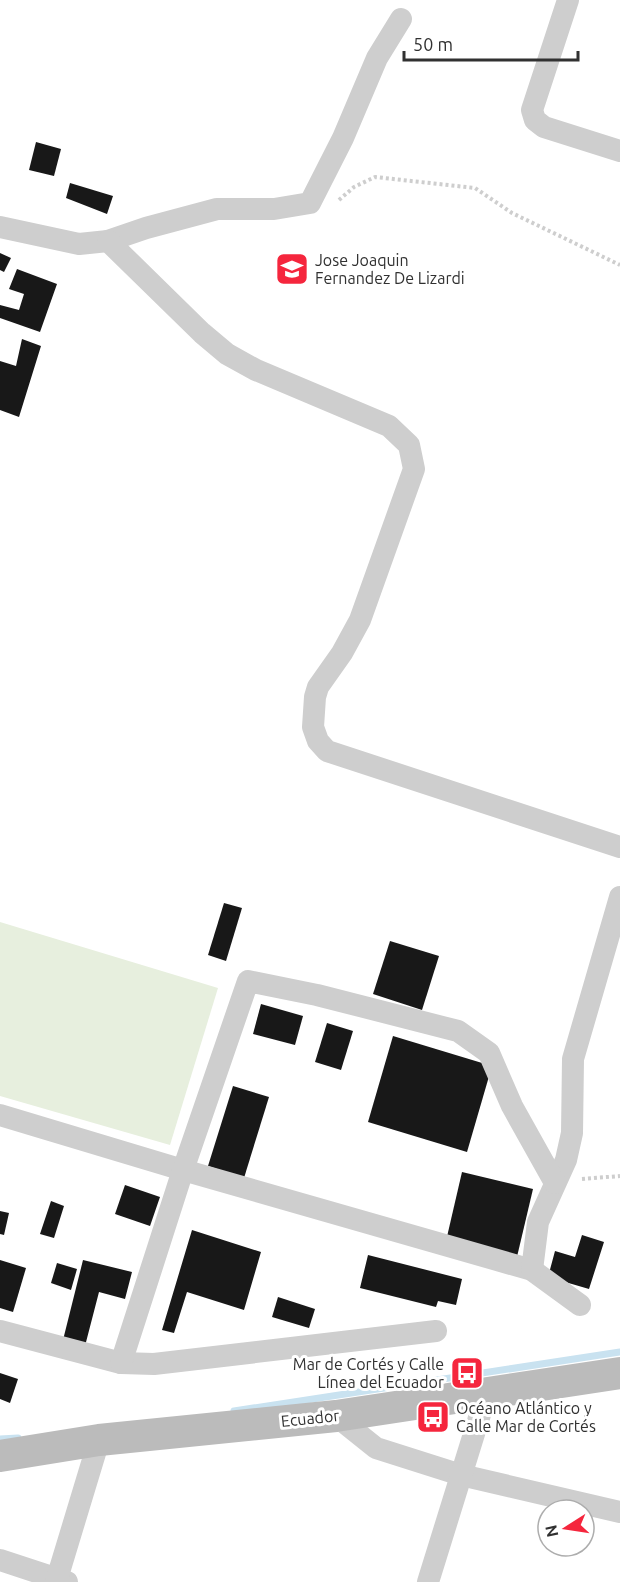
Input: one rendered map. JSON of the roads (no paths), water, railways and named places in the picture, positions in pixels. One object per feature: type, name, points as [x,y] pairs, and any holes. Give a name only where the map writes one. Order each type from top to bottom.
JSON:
[{"type":"street","points":[[568,0],[532,110],[535,120],[544,127],[620,151]]},
{"type":"street","points":[[0,227],[79,244],[108,241],[217,209],[274,209],[310,203],[343,138],[377,58],[401,19]]},
{"type":"street","points":[[108,241],[202,333],[227,354],[256,370],[389,426],[409,445],[414,470],[360,620],[342,653],[322,678],[315,697],[313,727],[318,741],[327,751],[620,847]]},
{"type":"street","points":[[532,1270],[538,1222],[566,1160],[572,1133],[573,1059],[620,897]]},
{"type":"street","points":[[121,1363],[183,1170],[248,981],[317,995],[458,1031],[489,1053],[512,1106],[555,1182]]},
{"type":"street","points":[[0,1115],[532,1270],[580,1305]]},
{"type":"street","points":[[0,1331],[121,1363],[154,1364],[436,1331]]},
{"type":"street","name":"Ecuador","points":[[0,1456],[99,1440],[336,1416],[620,1373]]},
{"type":"street","points":[[428,1582],[487,1392]]},
{"type":"street","points":[[336,1416],[376,1448],[461,1475],[620,1512]]},
{"type":"street","points":[[0,1560],[60,1581],[99,1440]]},
{"type":"waterway","points":[[234,1411],[620,1352]]},
{"type":"waterway","points":[[0,1439],[18,1438]]},
{"type":"place","name":"Jose Joaquin Fernandez De Lizardi","points":[[292,269]]},
{"type":"place","name":"Mar de Cortés y Calle Línea del Ecuador","points":[[467,1373]]},
{"type":"place","name":"Océano Atlántico y Calle Mar de Cortés","points":[[433,1417]]}]
